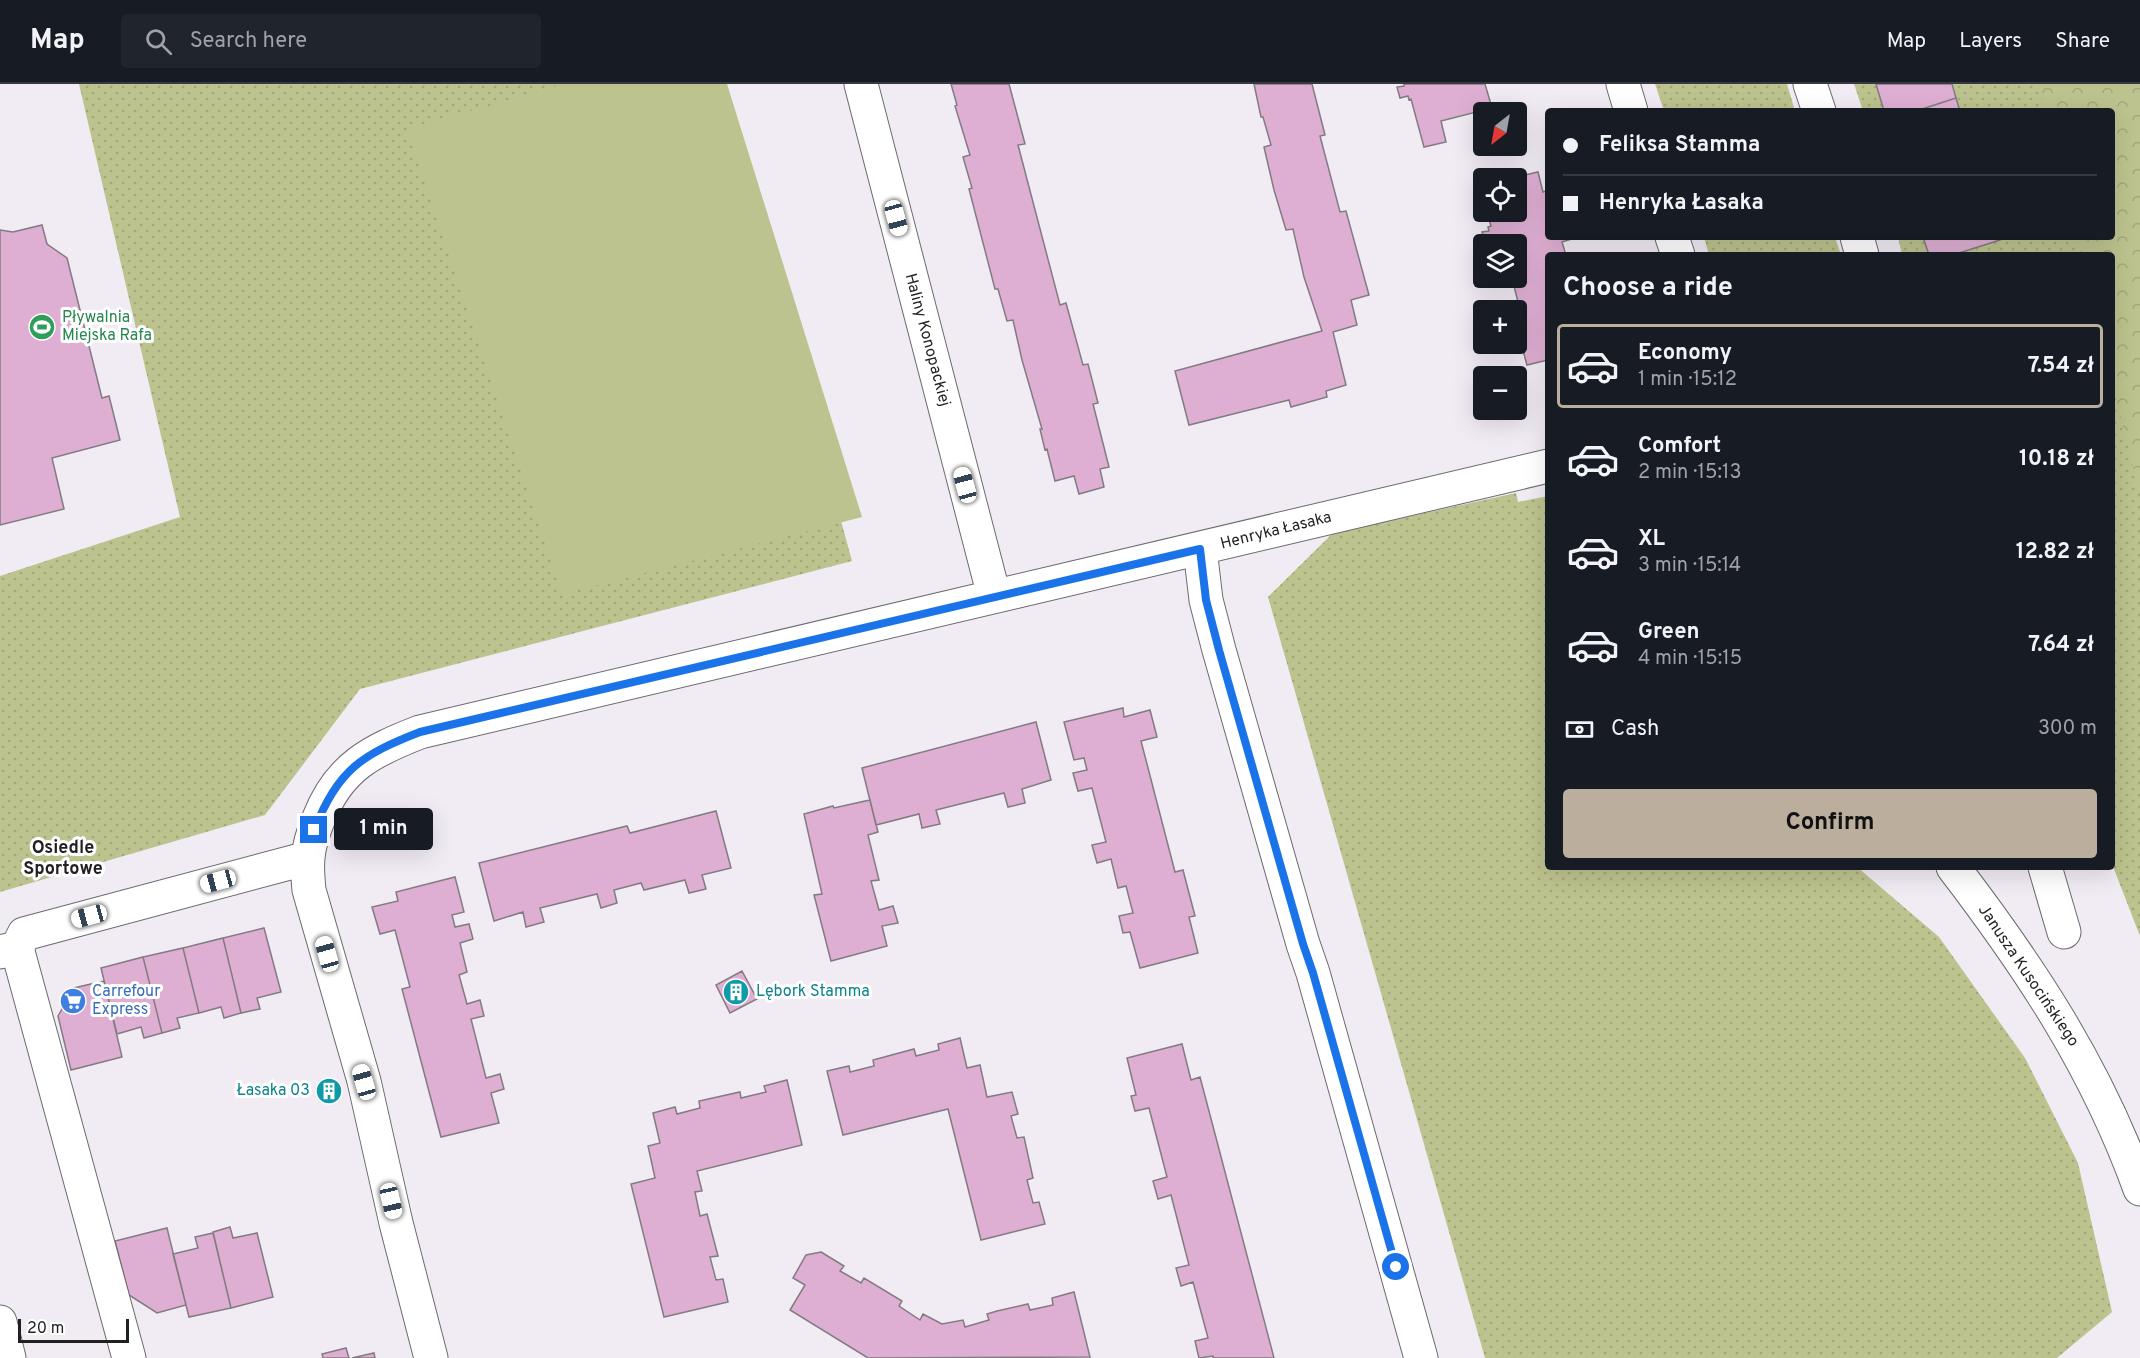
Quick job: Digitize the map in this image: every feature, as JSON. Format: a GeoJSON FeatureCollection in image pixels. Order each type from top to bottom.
{"type":"FeatureCollection","features":[{"type":"Feature","properties":{"kind":"street","name":"Haliny Konopackiej"},"geometry":{"type":"LineString","coordinates":[[861,84],[994,596]]}},
{"type":"Feature","properties":{"kind":"street"},"geometry":{"type":"LineString","coordinates":[[1623,84],[1630,108]]}},
{"type":"Feature","properties":{"kind":"street"},"geometry":{"type":"LineString","coordinates":[[1810,84],[1818,108]]}},
{"type":"Feature","properties":{"kind":"street","name":"Henryka Łasaka"},"geometry":{"type":"LineString","coordinates":[[431,1358],[396,1223],[364,1082],[309,890],[308,858],[314,830],[336,784],[357,764],[384,746],[420,732],[1545,467]]}},
{"type":"Feature","properties":{"kind":"street"},"geometry":{"type":"LineString","coordinates":[[1200,549],[1206,600],[1219,650],[1421,1358]]}},
{"type":"Feature","properties":{"kind":"street"},"geometry":{"type":"LineString","coordinates":[[129,1358],[8,950],[24,934],[308,858]]}},
{"type":"Feature","properties":{"kind":"street","name":"Janusza Kusocińskiego"},"geometry":{"type":"LineString","coordinates":[[1955,870],[2041,989],[2081,1055],[2107,1109],[2140,1189]]}},
{"type":"Feature","properties":{"kind":"street"},"geometry":{"type":"LineString","coordinates":[[2046,870],[2064,932]]}},
{"type":"Feature","properties":{"kind":"street"},"geometry":{"type":"LineString","coordinates":[[0,1322],[9,1358]]}},
{"type":"Feature","properties":{"kind":"green space"},"geometry":{"type":"Polygon","coordinates":[[[79,84],[721,84],[852,561],[360,689],[265,815],[0,892],[0,576],[180,517],[79,84]]]}},
{"type":"Feature","properties":{"kind":"green space"},"geometry":{"type":"Polygon","coordinates":[[[565,84],[727,84],[862,517],[563,594],[407,129],[565,84]]]}},
{"type":"Feature","properties":{"kind":"green space"},"geometry":{"type":"Polygon","coordinates":[[[1655,84],[1787,84],[1794,108],[1663,108],[1655,84]]]}},
{"type":"Feature","properties":{"kind":"green space"},"geometry":{"type":"Polygon","coordinates":[[[1854,84],[2040,84],[2046,108],[1862,108],[1854,84]]]}},
{"type":"Feature","properties":{"kind":"green space"},"geometry":{"type":"Polygon","coordinates":[[[2039,84],[2140,84],[2140,495],[2115,394],[2115,252],[2080,252],[2077,240],[2115,240],[2115,108],[2044,108],[2039,84]]]}},
{"type":"Feature","properties":{"kind":"green space"},"geometry":{"type":"Polygon","coordinates":[[[1705,240],[1836,240],[1840,252],[1708,252],[1705,240]]]}},
{"type":"Feature","properties":{"kind":"green space"},"geometry":{"type":"Polygon","coordinates":[[[1899,240],[2079,240],[2081,252],[1901,252],[1899,240]]]}},
{"type":"Feature","properties":{"kind":"green space"},"geometry":{"type":"Polygon","coordinates":[[[2115,386],[2140,487],[2140,936],[2114,870],[2115,386]]]}},
{"type":"Feature","properties":{"kind":"green space"},"geometry":{"type":"Polygon","coordinates":[[[1516,493],[1518,502],[1545,497],[1545,870],[1861,870],[1939,937],[2025,1058],[2078,1163],[2112,1312],[2057,1358],[1485,1358],[1268,597],[1333,533],[1516,493]]]}},
{"type":"Feature","properties":{"kind":"building"},"geometry":{"type":"Polygon","coordinates":[[[951,84],[1009,84],[1025,144],[1018,145],[1060,305],[1066,303],[1083,365],[1088,364],[1098,403],[1093,404],[1109,467],[1100,469],[1104,487],[1079,494],[1074,476],[1055,481],[1047,449],[1045,450],[1040,429],[1042,429],[1013,320],[1007,321],[998,289],[995,289],[969,189],[972,188],[963,157],[970,155],[955,106],[957,105],[951,84]]]}},
{"type":"Feature","properties":{"kind":"building"},"geometry":{"type":"Polygon","coordinates":[[[1254,84],[1312,84],[1325,135],[1320,136],[1340,212],[1346,211],[1369,295],[1351,300],[1357,325],[1333,332],[1346,385],[1326,391],[1327,397],[1291,407],[1289,400],[1189,425],[1175,371],[1322,331],[1304,277],[1293,229],[1286,230],[1274,190],[1264,147],[1271,145],[1263,117],[1261,117],[1254,84]]]}},
{"type":"Feature","properties":{"kind":"building"},"geometry":{"type":"Polygon","coordinates":[[[1404,84],[1485,84],[1490,102],[1473,102],[1473,113],[1441,121],[1446,142],[1424,147],[1411,99],[1409,100],[1408,96],[1400,98],[1397,87],[1404,86],[1404,84]]]}},
{"type":"Feature","properties":{"kind":"building"},"geometry":{"type":"Polygon","coordinates":[[[1876,84],[1952,84],[1956,98],[1925,108],[1883,108],[1876,84]]]}},
{"type":"Feature","properties":{"kind":"building"},"geometry":{"type":"Polygon","coordinates":[[[1956,98],[1959,108],[1925,108],[1956,98]]]}},
{"type":"Feature","properties":{"kind":"building"},"geometry":{"type":"Polygon","coordinates":[[[1538,172],[1543,192],[1545,191],[1545,240],[1568,240],[1562,242],[1565,252],[1545,252],[1545,361],[1527,365],[1524,354],[1527,354],[1527,300],[1518,300],[1514,288],[1527,288],[1527,234],[1482,234],[1482,232],[1489,231],[1488,227],[1491,226],[1490,222],[1527,222],[1527,175],[1538,172]]]}},
{"type":"Feature","properties":{"kind":"building","name":"Pływalnia Miejska Rafa"},"geometry":{"type":"Polygon","coordinates":[[[42,225],[47,244],[67,258],[102,398],[109,396],[120,440],[52,458],[64,509],[0,525],[0,230],[13,232],[42,225]]]}},
{"type":"Feature","properties":{"kind":"building"},"geometry":{"type":"Polygon","coordinates":[[[1924,240],[2000,240],[1962,252],[1928,252],[1924,240]]]}},
{"type":"Feature","properties":{"kind":"building"},"geometry":{"type":"Polygon","coordinates":[[[1123,708],[1124,717],[1150,710],[1157,737],[1141,741],[1175,872],[1183,870],[1195,916],[1189,917],[1198,953],[1140,968],[1130,932],[1123,933],[1119,916],[1133,913],[1126,886],[1118,888],[1111,859],[1097,863],[1092,845],[1106,842],[1092,788],[1078,791],[1073,773],[1087,770],[1084,758],[1074,760],[1064,722],[1123,708]]]}},
{"type":"Feature","properties":{"kind":"building"},"geometry":{"type":"Polygon","coordinates":[[[1036,722],[1051,780],[1022,789],[1025,803],[1008,807],[1004,793],[936,810],[940,824],[922,828],[919,814],[876,825],[862,768],[1036,722]]]}},
{"type":"Feature","properties":{"kind":"building"},"geometry":{"type":"Polygon","coordinates":[[[870,800],[878,832],[868,835],[879,880],[871,881],[879,910],[893,906],[898,923],[882,926],[887,946],[831,961],[814,895],[822,894],[804,814],[833,806],[834,808],[870,800]]]}},
{"type":"Feature","properties":{"kind":"building"},"geometry":{"type":"Polygon","coordinates":[[[716,811],[731,868],[702,875],[706,889],[689,893],[685,880],[644,890],[641,883],[614,890],[617,903],[601,908],[597,894],[540,908],[544,922],[526,927],[523,912],[494,921],[479,863],[627,826],[630,833],[716,811]]]}},
{"type":"Feature","properties":{"kind":"building"},"geometry":{"type":"Polygon","coordinates":[[[455,877],[464,912],[452,915],[455,927],[469,924],[473,939],[460,943],[467,972],[459,975],[467,1004],[480,1000],[484,1016],[471,1019],[486,1078],[500,1074],[504,1089],[491,1093],[499,1123],[441,1137],[402,989],[410,987],[395,930],[380,934],[372,907],[398,901],[396,892],[455,877]]]}},
{"type":"Feature","properties":{"kind":"building"},"geometry":{"type":"Polygon","coordinates":[[[264,928],[281,992],[257,998],[260,1009],[241,1013],[223,938],[264,928]]]}},
{"type":"Feature","properties":{"kind":"building"},"geometry":{"type":"Polygon","coordinates":[[[223,938],[241,1013],[224,1018],[221,1007],[199,1013],[183,948],[223,938]]]}},
{"type":"Feature","properties":{"kind":"building"},"geometry":{"type":"Polygon","coordinates":[[[183,948],[199,1013],[177,1018],[180,1028],[162,1033],[143,957],[183,948]]]}},
{"type":"Feature","properties":{"kind":"building"},"geometry":{"type":"Polygon","coordinates":[[[143,957],[162,1033],[144,1038],[141,1027],[117,1034],[101,968],[143,957]]]}},
{"type":"Feature","properties":{"kind":"building","name":"Lębork Stamma"},"geometry":{"type":"Polygon","coordinates":[[[742,971],[757,999],[730,1013],[716,985],[742,971]]]}},
{"type":"Feature","properties":{"kind":"building"},"geometry":{"type":"Polygon","coordinates":[[[104,981],[122,1057],[71,1070],[58,1016],[74,988],[104,981]]]}},
{"type":"Feature","properties":{"kind":"building"},"geometry":{"type":"Polygon","coordinates":[[[960,1038],[967,1068],[980,1065],[987,1097],[1012,1092],[1018,1114],[1011,1116],[1017,1138],[1024,1137],[1033,1178],[1027,1180],[1033,1203],[1039,1202],[1045,1224],[981,1240],[948,1109],[843,1135],[827,1071],[849,1066],[850,1072],[874,1066],[873,1060],[914,1049],[916,1056],[939,1050],[938,1044],[960,1038]]]}},
{"type":"Feature","properties":{"kind":"building"},"geometry":{"type":"Polygon","coordinates":[[[1182,1044],[1191,1080],[1200,1077],[1274,1358],[1213,1358],[1213,1356],[1199,1358],[1195,1341],[1208,1338],[1193,1282],[1181,1286],[1176,1268],[1189,1265],[1171,1195],[1158,1199],[1153,1181],[1167,1177],[1149,1108],[1135,1111],[1131,1096],[1136,1095],[1127,1058],[1182,1044]]]}},
{"type":"Feature","properties":{"kind":"building","name":"Łasaka 03"},"geometry":{"type":"Polygon","coordinates":[[[332,1080],[336,1098],[326,1101],[322,1083],[332,1080]]]}},
{"type":"Feature","properties":{"kind":"building"},"geometry":{"type":"Polygon","coordinates":[[[787,1080],[802,1145],[697,1171],[702,1191],[695,1192],[700,1216],[707,1214],[718,1256],[710,1257],[716,1280],[723,1279],[728,1302],[664,1317],[631,1184],[655,1178],[648,1146],[660,1143],[653,1113],[675,1107],[677,1114],[700,1108],[699,1101],[740,1092],[741,1098],[766,1092],[764,1086],[787,1080]]]}},
{"type":"Feature","properties":{"kind":"building"},"geometry":{"type":"Polygon","coordinates":[[[230,1227],[233,1238],[257,1233],[273,1297],[231,1308],[213,1232],[230,1227]]]}},
{"type":"Feature","properties":{"kind":"building"},"geometry":{"type":"Polygon","coordinates":[[[167,1228],[186,1305],[157,1313],[129,1295],[115,1241],[167,1228]]]}},
{"type":"Feature","properties":{"kind":"building"},"geometry":{"type":"Polygon","coordinates":[[[213,1233],[231,1308],[189,1317],[173,1254],[198,1248],[195,1237],[213,1233]]]}},
{"type":"Feature","properties":{"kind":"building"},"geometry":{"type":"Polygon","coordinates":[[[821,1252],[844,1266],[840,1271],[861,1283],[864,1278],[902,1301],[899,1306],[920,1320],[923,1314],[942,1324],[963,1320],[965,1327],[989,1320],[987,1314],[997,1311],[1028,1304],[1030,1310],[1053,1305],[1052,1298],[1074,1292],[1090,1357],[868,1358],[790,1310],[805,1285],[793,1278],[806,1255],[821,1252]]]}},
{"type":"Feature","properties":{"kind":"building"},"geometry":{"type":"Polygon","coordinates":[[[346,1348],[349,1358],[323,1358],[322,1354],[346,1348]]]}},
{"type":"Feature","properties":{"kind":"building"},"geometry":{"type":"Polygon","coordinates":[[[374,1353],[375,1358],[352,1358],[374,1353]]]}},
{"type":"Feature","properties":{"kind":"place","name":"Pływalnia Miejska Rafa"},"geometry":{"type":"Point","coordinates":[42,327]}},
{"type":"Feature","properties":{"kind":"place","name":"Lębork Stamma"},"geometry":{"type":"Point","coordinates":[736,992]}},
{"type":"Feature","properties":{"kind":"place","name":"Carrefour Express"},"geometry":{"type":"Point","coordinates":[73,1001]}},
{"type":"Feature","properties":{"kind":"place","name":"Łasaka 03"},"geometry":{"type":"Point","coordinates":[329,1091]}},
{"type":"Feature","properties":{"kind":"district","name":"Osiedle Sportowe"},"geometry":{"type":"Point","coordinates":[63,858]}},
{"type":"Feature","properties":{"kind":"route"},"geometry":{"type":"LineString","coordinates":[[314,830],[336,784],[357,764],[384,746],[420,732],[1200,549],[1206,600],[1219,650],[1396,1267]]}}]}
